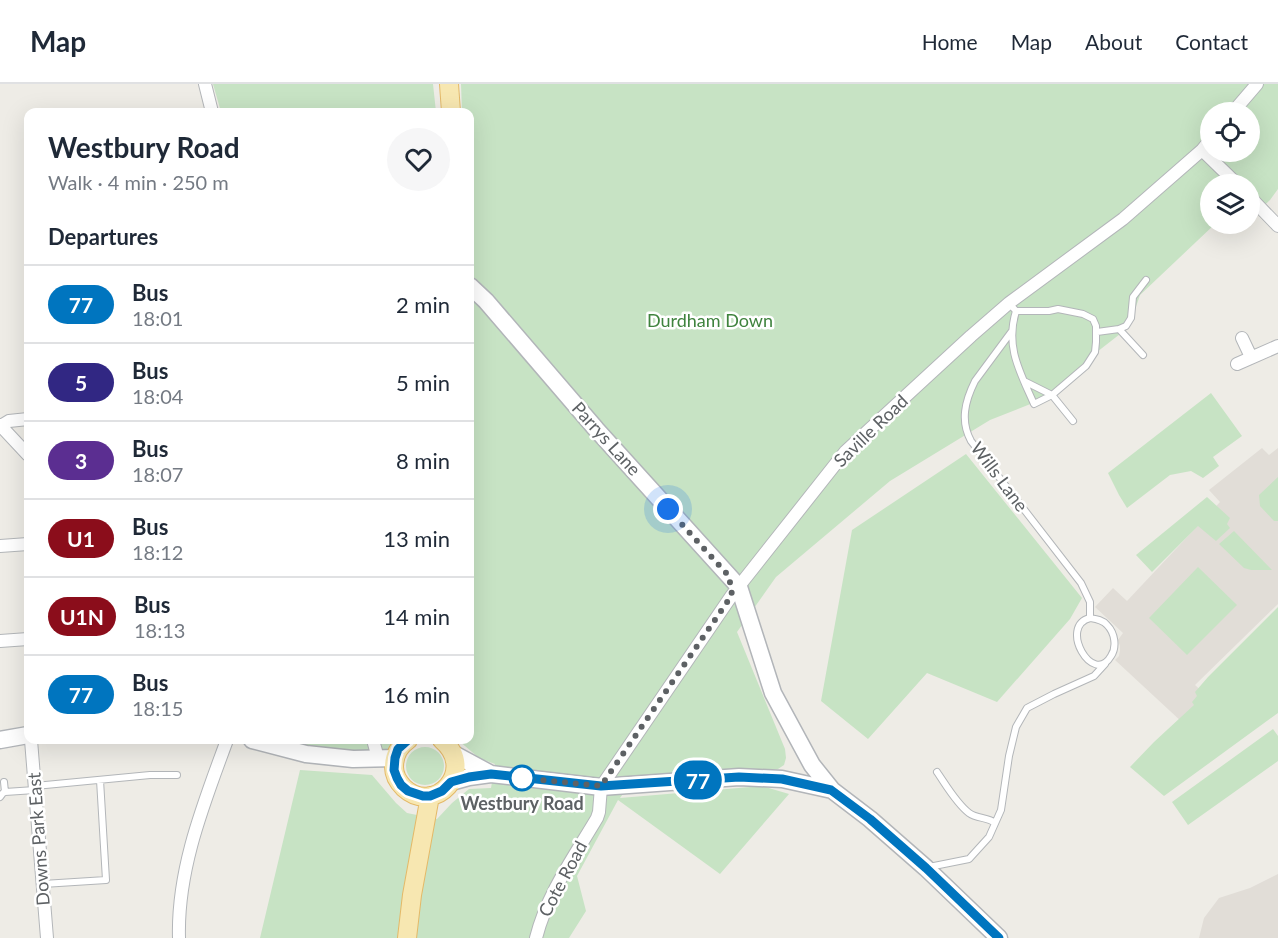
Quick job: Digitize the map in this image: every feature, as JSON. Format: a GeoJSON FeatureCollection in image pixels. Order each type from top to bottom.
{"type":"FeatureCollection","features":[{"type":"Feature","properties":{"kind":"main road"},"geometry":{"type":"LineString","coordinates":[[449,84],[451,108]]}},
{"type":"Feature","properties":{"kind":"main road","name":"Parrys Lane"},"geometry":{"type":"LineString","coordinates":[[478,302],[602,435],[733,586],[773,693],[812,765],[831,790],[870,819],[926,868],[999,938]]}},
{"type":"Feature","properties":{"kind":"main road"},"geometry":{"type":"LineString","coordinates":[[0,740],[24,736]]}},
{"type":"Feature","properties":{"kind":"main road"},"geometry":{"type":"LineString","coordinates":[[389,762],[404,744]]}},
{"type":"Feature","properties":{"kind":"main road"},"geometry":{"type":"LineString","coordinates":[[389,762],[401,785],[408,791],[423,795],[442,791],[451,782],[456,768],[454,754],[447,744]]}},
{"type":"Feature","properties":{"kind":"main road"},"geometry":{"type":"LineString","coordinates":[[293,746],[353,759],[389,762]]}},
{"type":"Feature","properties":{"kind":"main road","name":"Parrys Lane"},"geometry":{"type":"LineString","coordinates":[[454,754],[491,774]]}},
{"type":"Feature","properties":{"kind":"main road","name":"Parrys Lane"},"geometry":{"type":"LineString","coordinates":[[451,782],[491,774],[601,786],[739,777],[782,779],[831,790]]}},
{"type":"Feature","properties":{"kind":"main road"},"geometry":{"type":"LineString","coordinates":[[407,938],[423,795]]}},
{"type":"Feature","properties":{"kind":"street"},"geometry":{"type":"LineString","coordinates":[[205,84],[211,108]]}},
{"type":"Feature","properties":{"kind":"street"},"geometry":{"type":"LineString","coordinates":[[1242,102],[1257,84]]}},
{"type":"Feature","properties":{"kind":"street","name":"Saville Road"},"geometry":{"type":"LineString","coordinates":[[601,786],[733,586],[845,452],[971,336],[1013,307],[1123,219],[1200,151]]}},
{"type":"Feature","properties":{"kind":"street"},"geometry":{"type":"LineString","coordinates":[[1220,162],[1229,174]]}},
{"type":"Feature","properties":{"kind":"street"},"geometry":{"type":"LineString","coordinates":[[1260,207],[1278,226]]}},
{"type":"Feature","properties":{"kind":"street"},"geometry":{"type":"LineString","coordinates":[[1242,338],[1251,357]]}},
{"type":"Feature","properties":{"kind":"street"},"geometry":{"type":"LineString","coordinates":[[1237,364],[1278,346]]}},
{"type":"Feature","properties":{"kind":"street"},"geometry":{"type":"LineString","coordinates":[[24,419],[9,421],[1,426],[24,451]]}},
{"type":"Feature","properties":{"kind":"street"},"geometry":{"type":"LineString","coordinates":[[0,546],[24,544]]}},
{"type":"Feature","properties":{"kind":"street"},"geometry":{"type":"LineString","coordinates":[[0,641],[24,639]]}},
{"type":"Feature","properties":{"kind":"street","name":"Downs Park East"},"geometry":{"type":"LineString","coordinates":[[31,744],[47,938]]}},
{"type":"Feature","properties":{"kind":"street"},"geometry":{"type":"LineString","coordinates":[[179,938],[178,915],[195,828],[209,774],[224,744]]}},
{"type":"Feature","properties":{"kind":"street"},"geometry":{"type":"LineString","coordinates":[[376,744],[389,762]]}},
{"type":"Feature","properties":{"kind":"street","name":"Cote Road"},"geometry":{"type":"LineString","coordinates":[[536,938],[552,895],[597,818],[601,786]]}},
{"type":"Feature","properties":{"kind":"lane"},"geometry":{"type":"LineString","coordinates":[[1096,332],[1126,326],[1131,318],[1133,297],[1146,280]]}},
{"type":"Feature","properties":{"kind":"lane"},"geometry":{"type":"LineString","coordinates":[[1013,307],[1049,311],[1058,309],[1083,314],[1093,319],[1097,354],[1052,395],[1034,404],[1015,359],[1012,331],[1013,307]]}},
{"type":"Feature","properties":{"kind":"lane"},"geometry":{"type":"LineString","coordinates":[[1119,329],[1143,355]]}},
{"type":"Feature","properties":{"kind":"lane","name":"Wills Lane"},"geometry":{"type":"LineString","coordinates":[[1012,331],[970,390],[965,408],[966,433],[1081,583],[1090,602],[1090,618]]}},
{"type":"Feature","properties":{"kind":"lane"},"geometry":{"type":"LineString","coordinates":[[1024,381],[1052,395],[1073,421]]}},
{"type":"Feature","properties":{"kind":"lane"},"geometry":{"type":"LineString","coordinates":[[926,868],[969,859],[989,837],[1001,810],[1016,727],[1027,708],[1094,676],[1106,664],[1113,654],[1113,636],[1108,626],[1100,620],[1085,619],[1079,624],[1077,631],[1077,641],[1081,651],[1095,665],[1106,664]]}},
{"type":"Feature","properties":{"kind":"lane"},"geometry":{"type":"LineString","coordinates":[[937,772],[970,814],[991,819],[995,823]]}},
{"type":"Feature","properties":{"kind":"lane"},"geometry":{"type":"LineString","coordinates":[[4,782],[3,795],[35,788],[100,780],[177,775]]}},
{"type":"Feature","properties":{"kind":"lane"},"geometry":{"type":"LineString","coordinates":[[42,884],[106,880],[100,780]]}},
{"type":"Feature","properties":{"kind":"shaded area"},"geometry":{"type":"Polygon","coordinates":[[[1262,448],[1269,455],[1278,448],[1278,604],[1195,685],[1208,697],[1183,723],[1115,660],[1120,651],[1118,640],[1123,633],[1095,607],[1113,588],[1127,601],[1220,502],[1209,490],[1262,448]]]}},
{"type":"Feature","properties":{"kind":"shaded area"},"geometry":{"type":"Polygon","coordinates":[[[1278,874],[1278,938],[1199,938],[1204,918],[1219,898],[1250,888],[1278,874]]]}},
{"type":"Feature","properties":{"kind":"green space"},"geometry":{"type":"Polygon","coordinates":[[[213,84],[433,84],[436,108],[220,108],[213,84]]]}},
{"type":"Feature","properties":{"kind":"green space","name":"Durdham Down"},"geometry":{"type":"Polygon","coordinates":[[[461,84],[1278,84],[1278,189],[1270,200],[1260,209],[1260,174],[1200,174],[1200,234],[1204,234],[1140,295],[1129,327],[1088,359],[1059,386],[1033,403],[990,420],[890,481],[776,577],[737,632],[785,749],[784,765],[778,769],[636,776],[620,798],[762,786],[789,794],[720,874],[618,800],[577,876],[586,911],[569,938],[260,938],[300,770],[372,775],[407,813],[437,819],[469,789],[491,788],[495,764],[479,758],[463,744],[474,744],[474,108],[462,108],[461,84]]]}},
{"type":"Feature","properties":{"kind":"green space"},"geometry":{"type":"Polygon","coordinates":[[[1211,393],[1242,436],[1213,457],[1219,466],[1203,478],[1191,471],[1170,475],[1127,508],[1108,473],[1211,393]]]}},
{"type":"Feature","properties":{"kind":"green space"},"geometry":{"type":"Polygon","coordinates":[[[966,454],[1082,598],[1070,619],[997,702],[927,673],[868,739],[821,701],[852,530],[966,454]]]}},
{"type":"Feature","properties":{"kind":"green space"},"geometry":{"type":"Polygon","coordinates":[[[1278,477],[1278,521],[1274,521],[1260,506],[1259,495],[1278,477]]]}},
{"type":"Feature","properties":{"kind":"green space"},"geometry":{"type":"Polygon","coordinates":[[[1207,497],[1230,518],[1227,524],[1230,528],[1216,541],[1198,526],[1152,572],[1136,555],[1207,497]]]}},
{"type":"Feature","properties":{"kind":"green space"},"geometry":{"type":"Polygon","coordinates":[[[1234,531],[1272,570],[1244,568],[1219,544],[1234,531]]]}},
{"type":"Feature","properties":{"kind":"green space"},"geometry":{"type":"Polygon","coordinates":[[[1198,567],[1237,605],[1187,655],[1149,618],[1198,567]]]}},
{"type":"Feature","properties":{"kind":"green space"},"geometry":{"type":"Polygon","coordinates":[[[1278,607],[1278,713],[1164,796],[1130,767],[1194,705],[1192,702],[1197,696],[1195,692],[1278,607]]]}},
{"type":"Feature","properties":{"kind":"green space"},"geometry":{"type":"Polygon","coordinates":[[[1273,729],[1278,736],[1278,761],[1188,825],[1172,802],[1273,729]]]}},
{"type":"Feature","properties":{"kind":"green space"},"geometry":{"type":"Polygon","coordinates":[[[305,744],[400,744],[383,759],[305,746],[305,744]]]}},
{"type":"Feature","properties":{"kind":"green space"},"geometry":{"type":"Polygon","coordinates":[[[425,747],[439,752],[444,766],[439,780],[425,785],[411,780],[406,766],[411,752],[425,747]]]}},
{"type":"Feature","properties":{"kind":"bus line","name":"77"},"geometry":{"type":"LineString","coordinates":[[402,744],[395,758],[394,770],[397,778],[408,791],[423,796],[442,791],[451,782],[491,774],[601,786],[739,777],[782,779],[831,790],[870,819],[926,868],[999,938]]}},
{"type":"Feature","properties":{"kind":"place","name":"Westbury Road"},"geometry":{"type":"Point","coordinates":[522,778]}},
{"type":"Feature","properties":{"kind":"route"},"geometry":{"type":"LineString","coordinates":[[522,778],[601,786],[732,595],[729,576],[668,509]]}}]}
